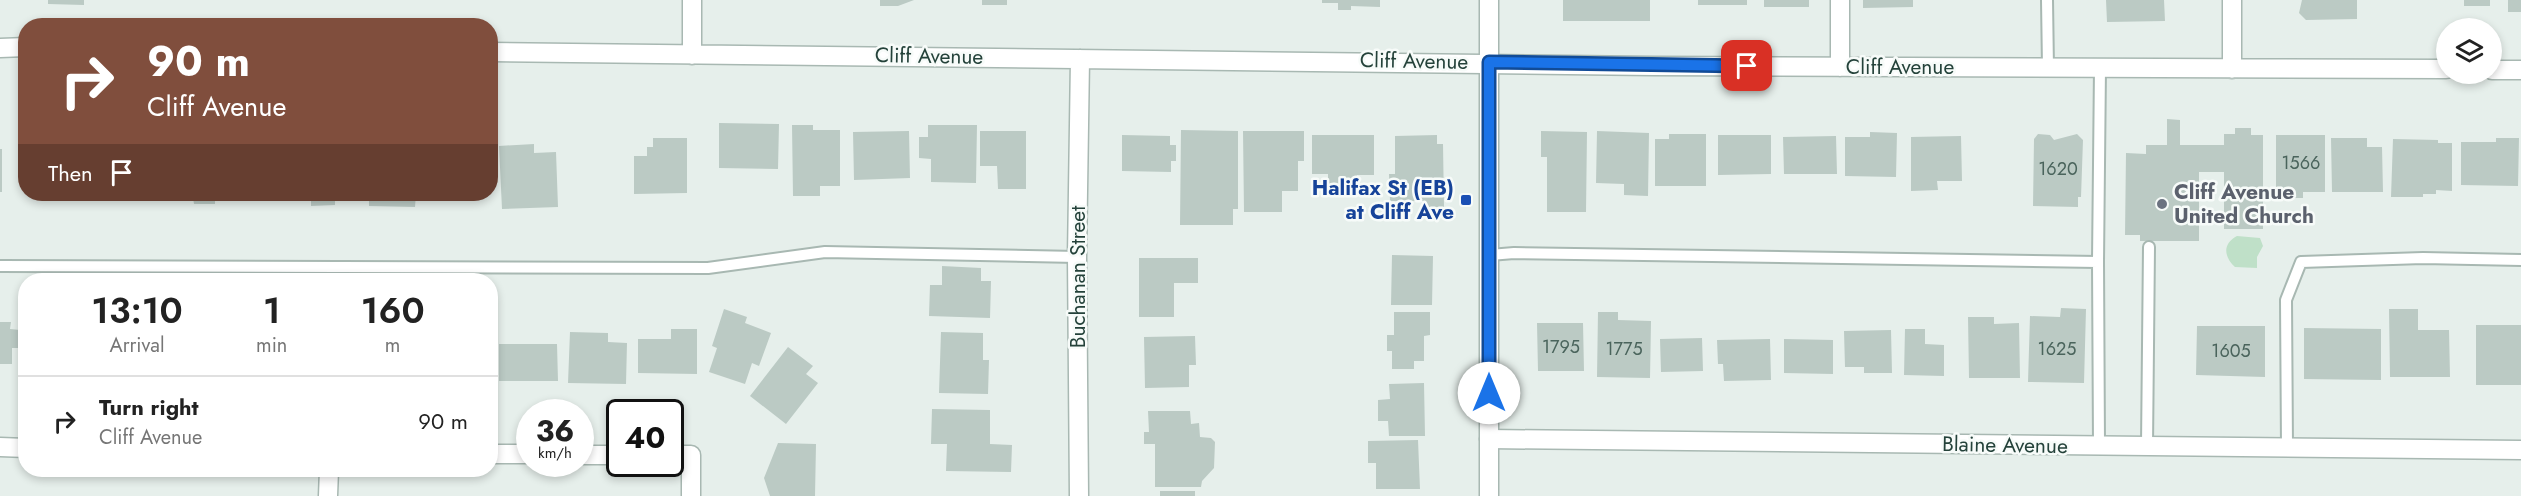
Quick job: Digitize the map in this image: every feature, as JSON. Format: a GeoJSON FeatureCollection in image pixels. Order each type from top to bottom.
{"type":"FeatureCollection","features":[{"type":"Feature","properties":{"kind":"street"},"geometry":{"type":"LineString","coordinates":[[692,0],[692,55]]}},
{"type":"Feature","properties":{"kind":"street"},"geometry":{"type":"LineString","coordinates":[[1489,0],[1489,496]]}},
{"type":"Feature","properties":{"kind":"street"},"geometry":{"type":"LineString","coordinates":[[1840,0],[1840,67]]}},
{"type":"Feature","properties":{"kind":"street"},"geometry":{"type":"LineString","coordinates":[[2232,0],[2232,69]]}},
{"type":"Feature","properties":{"kind":"street"},"geometry":{"type":"LineString","coordinates":[[0,48],[18,47]]}},
{"type":"Feature","properties":{"kind":"street","name":"Cliff Avenue"},"geometry":{"type":"LineString","coordinates":[[498,52],[1840,67],[2436,69]]}},
{"type":"Feature","properties":{"kind":"street","name":"Buchanan Street"},"geometry":{"type":"LineString","coordinates":[[1078,496],[1077,257],[1080,58]]}},
{"type":"Feature","properties":{"kind":"street"},"geometry":{"type":"LineString","coordinates":[[2502,70],[2521,70]]}},
{"type":"Feature","properties":{"kind":"street","name":"Blaine Avenue"},"geometry":{"type":"LineString","coordinates":[[1489,439],[2521,450]]}},
{"type":"Feature","properties":{"kind":"street"},"geometry":{"type":"LineString","coordinates":[[0,447],[18,448]]}},
{"type":"Feature","properties":{"kind":"street"},"geometry":{"type":"LineString","coordinates":[[498,454],[516,454]]}},
{"type":"Feature","properties":{"kind":"street"},"geometry":{"type":"LineString","coordinates":[[684,455],[691,455],[691,496]]}},
{"type":"Feature","properties":{"kind":"street"},"geometry":{"type":"LineString","coordinates":[[328,496],[329,477]]}},
{"type":"Feature","properties":{"kind":"lane"},"geometry":{"type":"LineString","coordinates":[[2047,0],[2048,68]]}},
{"type":"Feature","properties":{"kind":"lane"},"geometry":{"type":"LineString","coordinates":[[2099,446],[2100,68]]}},
{"type":"Feature","properties":{"kind":"lane"},"geometry":{"type":"LineString","coordinates":[[2147,446],[2149,247]]}},
{"type":"Feature","properties":{"kind":"lane"},"geometry":{"type":"LineString","coordinates":[[0,266],[708,268],[825,252],[1077,257]]}},
{"type":"Feature","properties":{"kind":"lane"},"geometry":{"type":"LineString","coordinates":[[1490,255],[2098,262]]}},
{"type":"Feature","properties":{"kind":"lane"},"geometry":{"type":"LineString","coordinates":[[2287,448],[2286,300],[2301,262],[2423,258],[2521,261]]}},
{"type":"Feature","properties":{"kind":"green space"},"geometry":{"type":"Polygon","coordinates":[[[2237,236],[2260,238],[2263,246],[2257,257],[2257,268],[2235,267],[2229,259],[2227,247],[2237,236]]]}},
{"type":"Feature","properties":{"kind":"building"},"geometry":{"type":"Polygon","coordinates":[[[48,0],[84,0],[84,5],[48,4],[48,0]]]}},
{"type":"Feature","properties":{"kind":"building"},"geometry":{"type":"Polygon","coordinates":[[[880,0],[914,0],[898,6],[880,6],[880,0]]]}},
{"type":"Feature","properties":{"kind":"building"},"geometry":{"type":"Polygon","coordinates":[[[982,0],[1007,0],[1007,5],[982,5],[982,0]]]}},
{"type":"Feature","properties":{"kind":"building"},"geometry":{"type":"Polygon","coordinates":[[[1322,0],[1380,0],[1380,7],[1351,6],[1351,10],[1338,10],[1338,3],[1322,3],[1322,0]]]}},
{"type":"Feature","properties":{"kind":"building"},"geometry":{"type":"Polygon","coordinates":[[[1563,0],[1650,0],[1650,21],[1563,21],[1563,0]]]}},
{"type":"Feature","properties":{"kind":"building"},"geometry":{"type":"Polygon","coordinates":[[[1698,0],[1747,0],[1747,5],[1698,5],[1698,0]]]}},
{"type":"Feature","properties":{"kind":"building"},"geometry":{"type":"Polygon","coordinates":[[[1764,0],[1809,0],[1809,7],[1764,7],[1764,0]]]}},
{"type":"Feature","properties":{"kind":"building"},"geometry":{"type":"Polygon","coordinates":[[[1863,0],[1913,0],[1913,7],[1863,8],[1863,0]]]}},
{"type":"Feature","properties":{"kind":"building"},"geometry":{"type":"Polygon","coordinates":[[[2106,0],[2164,0],[2165,21],[2107,22],[2106,0]]]}},
{"type":"Feature","properties":{"kind":"building"},"geometry":{"type":"Polygon","coordinates":[[[2302,0],[2357,0],[2357,19],[2306,20],[2299,13],[2302,0]]]}},
{"type":"Feature","properties":{"kind":"building"},"geometry":{"type":"Polygon","coordinates":[[[2464,0],[2490,0],[2490,6],[2464,6],[2464,0]]]}},
{"type":"Feature","properties":{"kind":"building"},"geometry":{"type":"Polygon","coordinates":[[[2508,0],[2521,0],[2521,12],[2508,12],[2508,0]]]}},
{"type":"Feature","properties":{"kind":"building","name":"Cliff Avenue United Church"},"geometry":{"type":"Polygon","coordinates":[[[2167,119],[2180,120],[2180,145],[2224,145],[2224,134],[2235,134],[2235,128],[2251,128],[2251,135],[2263,135],[2263,229],[2224,229],[2224,172],[2199,172],[2199,241],[2140,241],[2140,235],[2125,235],[2126,153],[2146,154],[2146,145],[2167,145],[2167,119]]]}},
{"type":"Feature","properties":{"kind":"building"},"geometry":{"type":"Polygon","coordinates":[[[719,123],[779,124],[778,169],[719,168],[719,123]]]}},
{"type":"Feature","properties":{"kind":"building"},"geometry":{"type":"Polygon","coordinates":[[[792,125],[813,125],[813,130],[840,130],[840,186],[820,186],[820,196],[793,196],[792,125]]]}},
{"type":"Feature","properties":{"kind":"building"},"geometry":{"type":"Polygon","coordinates":[[[928,125],[977,125],[976,183],[931,182],[931,159],[919,158],[919,137],[928,137],[928,125]]]}},
{"type":"Feature","properties":{"kind":"building"},"geometry":{"type":"Polygon","coordinates":[[[1181,130],[1238,131],[1238,209],[1233,209],[1233,225],[1180,225],[1181,130]]]}},
{"type":"Feature","properties":{"kind":"building"},"geometry":{"type":"Polygon","coordinates":[[[909,131],[910,178],[854,180],[853,132],[909,131]]]}},
{"type":"Feature","properties":{"kind":"building"},"geometry":{"type":"Polygon","coordinates":[[[980,131],[1026,131],[1026,189],[998,189],[997,166],[980,166],[980,131]]]}},
{"type":"Feature","properties":{"kind":"building"},"geometry":{"type":"Polygon","coordinates":[[[1243,131],[1304,131],[1304,161],[1298,161],[1298,191],[1282,191],[1282,212],[1244,212],[1243,131]]]}},
{"type":"Feature","properties":{"kind":"building"},"geometry":{"type":"Polygon","coordinates":[[[1541,131],[1587,132],[1586,212],[1547,212],[1547,157],[1541,157],[1541,131]]]}},
{"type":"Feature","properties":{"kind":"building"},"geometry":{"type":"Polygon","coordinates":[[[1597,131],[1649,133],[1648,196],[1624,195],[1624,184],[1596,183],[1597,131]]]}},
{"type":"Feature","properties":{"kind":"building"},"geometry":{"type":"Polygon","coordinates":[[[1870,132],[1897,133],[1896,177],[1845,176],[1845,137],[1870,137],[1870,132]]]}},
{"type":"Feature","properties":{"kind":"building"},"geometry":{"type":"Polygon","coordinates":[[[1669,134],[1706,134],[1706,186],[1655,186],[1655,139],[1669,139],[1669,134]]]}},
{"type":"Feature","properties":{"kind":"building"},"geometry":{"type":"Polygon","coordinates":[[[2038,134],[2050,135],[2054,140],[2077,134],[2083,140],[2081,197],[2078,197],[2078,207],[2033,206],[2034,139],[2038,134]]]}},
{"type":"Feature","properties":{"kind":"building"},"geometry":{"type":"Polygon","coordinates":[[[1122,135],[1170,136],[1170,145],[1176,145],[1176,161],[1171,161],[1171,172],[1122,171],[1122,135]]]}},
{"type":"Feature","properties":{"kind":"building"},"geometry":{"type":"Polygon","coordinates":[[[1312,135],[1374,135],[1374,175],[1357,175],[1357,189],[1328,189],[1328,174],[1312,174],[1312,135]]]}},
{"type":"Feature","properties":{"kind":"building"},"geometry":{"type":"Polygon","coordinates":[[[1437,135],[1437,144],[1443,144],[1444,207],[1423,207],[1423,201],[1390,201],[1389,174],[1395,174],[1395,136],[1437,135]]]}},
{"type":"Feature","properties":{"kind":"building"},"geometry":{"type":"Polygon","coordinates":[[[1718,135],[1771,135],[1771,174],[1718,175],[1718,135]]]}},
{"type":"Feature","properties":{"kind":"building"},"geometry":{"type":"Polygon","coordinates":[[[2276,135],[2325,135],[2325,192],[2303,192],[2303,198],[2276,198],[2276,135]]]}},
{"type":"Feature","properties":{"kind":"building"},"geometry":{"type":"Polygon","coordinates":[[[1836,136],[1837,174],[1784,174],[1783,137],[1836,136]]]}},
{"type":"Feature","properties":{"kind":"building"},"geometry":{"type":"Polygon","coordinates":[[[1961,136],[1962,181],[1937,181],[1938,190],[1911,191],[1911,137],[1961,136]]]}},
{"type":"Feature","properties":{"kind":"building"},"geometry":{"type":"Polygon","coordinates":[[[653,138],[687,138],[687,193],[634,194],[634,156],[647,156],[647,147],[653,147],[653,138]]]}},
{"type":"Feature","properties":{"kind":"building"},"geometry":{"type":"Polygon","coordinates":[[[2331,138],[2367,138],[2367,147],[2382,147],[2383,192],[2332,192],[2331,138]]]}},
{"type":"Feature","properties":{"kind":"building"},"geometry":{"type":"Polygon","coordinates":[[[2496,138],[2519,138],[2518,186],[2461,185],[2461,142],[2496,142],[2496,138]]]}},
{"type":"Feature","properties":{"kind":"building"},"geometry":{"type":"Polygon","coordinates":[[[2393,139],[2438,140],[2438,143],[2452,143],[2452,191],[2436,190],[2436,194],[2423,194],[2423,197],[2391,197],[2393,139]]]}},
{"type":"Feature","properties":{"kind":"building"},"geometry":{"type":"Polygon","coordinates":[[[534,144],[534,153],[556,152],[558,207],[502,209],[499,146],[534,144]]]}},
{"type":"Feature","properties":{"kind":"building"},"geometry":{"type":"Polygon","coordinates":[[[0,149],[2,149],[2,192],[0,192],[0,149]]]}},
{"type":"Feature","properties":{"kind":"building"},"geometry":{"type":"Polygon","coordinates":[[[194,201],[215,201],[215,204],[194,204],[194,201]]]}},
{"type":"Feature","properties":{"kind":"building"},"geometry":{"type":"Polygon","coordinates":[[[311,201],[335,201],[335,205],[311,206],[311,201]]]}},
{"type":"Feature","properties":{"kind":"building"},"geometry":{"type":"Polygon","coordinates":[[[369,201],[415,201],[415,207],[369,206],[369,201]]]}},
{"type":"Feature","properties":{"kind":"building"},"geometry":{"type":"Polygon","coordinates":[[[1392,255],[1433,256],[1432,305],[1391,305],[1392,255]]]}},
{"type":"Feature","properties":{"kind":"building"},"geometry":{"type":"Polygon","coordinates":[[[1139,258],[1198,258],[1198,283],[1174,283],[1174,317],[1139,317],[1139,258]]]}},
{"type":"Feature","properties":{"kind":"building"},"geometry":{"type":"Polygon","coordinates":[[[942,266],[981,268],[981,281],[991,281],[990,318],[929,316],[930,285],[942,285],[942,266]]]}},
{"type":"Feature","properties":{"kind":"building"},"geometry":{"type":"Polygon","coordinates":[[[2061,308],[2086,309],[2084,383],[2028,382],[2030,316],[2060,317],[2061,308]]]}},
{"type":"Feature","properties":{"kind":"building"},"geometry":{"type":"Polygon","coordinates":[[[724,309],[747,317],[745,323],[771,333],[759,366],[752,363],[745,384],[709,372],[717,348],[712,346],[724,309]]]}},
{"type":"Feature","properties":{"kind":"building"},"geometry":{"type":"Polygon","coordinates":[[[2389,309],[2418,309],[2418,330],[2449,330],[2450,377],[2390,377],[2389,309]]]}},
{"type":"Feature","properties":{"kind":"building"},"geometry":{"type":"Polygon","coordinates":[[[1394,312],[1430,312],[1430,335],[1424,336],[1424,361],[1414,361],[1414,369],[1392,369],[1392,351],[1387,351],[1387,335],[1394,335],[1394,312]]]}},
{"type":"Feature","properties":{"kind":"building"},"geometry":{"type":"Polygon","coordinates":[[[1598,312],[1618,312],[1618,320],[1651,321],[1650,378],[1597,377],[1598,312]]]}},
{"type":"Feature","properties":{"kind":"building"},"geometry":{"type":"Polygon","coordinates":[[[1968,317],[1994,317],[1994,324],[2019,323],[2020,378],[1969,378],[1968,317]]]}},
{"type":"Feature","properties":{"kind":"building"},"geometry":{"type":"Polygon","coordinates":[[[0,322],[11,322],[10,329],[18,330],[18,348],[12,348],[12,364],[0,364],[0,322]]]}},
{"type":"Feature","properties":{"kind":"building"},"geometry":{"type":"Polygon","coordinates":[[[1537,323],[1583,323],[1584,371],[1538,371],[1537,323]]]}},
{"type":"Feature","properties":{"kind":"building"},"geometry":{"type":"Polygon","coordinates":[[[2476,325],[2521,325],[2521,385],[2476,385],[2476,325]]]}},
{"type":"Feature","properties":{"kind":"building"},"geometry":{"type":"Polygon","coordinates":[[[2197,326],[2265,326],[2265,377],[2196,375],[2197,326]]]}},
{"type":"Feature","properties":{"kind":"building"},"geometry":{"type":"Polygon","coordinates":[[[2304,328],[2381,329],[2381,380],[2304,379],[2304,328]]]}},
{"type":"Feature","properties":{"kind":"building"},"geometry":{"type":"Polygon","coordinates":[[[671,329],[697,329],[697,374],[638,373],[638,339],[671,339],[671,329]]]}},
{"type":"Feature","properties":{"kind":"building"},"geometry":{"type":"Polygon","coordinates":[[[1905,329],[1925,329],[1925,344],[1944,345],[1944,376],[1904,375],[1905,329]]]}},
{"type":"Feature","properties":{"kind":"building"},"geometry":{"type":"Polygon","coordinates":[[[1891,330],[1892,373],[1864,373],[1864,367],[1845,367],[1844,331],[1891,330]]]}},
{"type":"Feature","properties":{"kind":"building"},"geometry":{"type":"Polygon","coordinates":[[[570,332],[608,333],[608,342],[627,343],[626,384],[568,383],[570,332]]]}},
{"type":"Feature","properties":{"kind":"building"},"geometry":{"type":"Polygon","coordinates":[[[941,332],[983,333],[983,360],[989,360],[988,394],[939,393],[941,332]]]}},
{"type":"Feature","properties":{"kind":"building"},"geometry":{"type":"Polygon","coordinates":[[[1195,336],[1196,365],[1189,365],[1189,387],[1145,388],[1144,337],[1195,336]]]}},
{"type":"Feature","properties":{"kind":"building"},"geometry":{"type":"Polygon","coordinates":[[[1702,338],[1703,371],[1661,372],[1660,339],[1702,338]]]}},
{"type":"Feature","properties":{"kind":"building"},"geometry":{"type":"Polygon","coordinates":[[[1770,339],[1771,380],[1724,381],[1723,364],[1718,364],[1717,340],[1770,339]]]}},
{"type":"Feature","properties":{"kind":"building"},"geometry":{"type":"Polygon","coordinates":[[[1784,339],[1833,340],[1833,374],[1784,373],[1784,339]]]}},
{"type":"Feature","properties":{"kind":"building"},"geometry":{"type":"Polygon","coordinates":[[[499,344],[557,344],[558,381],[499,381],[499,344]]]}},
{"type":"Feature","properties":{"kind":"building"},"geometry":{"type":"Polygon","coordinates":[[[788,347],[813,366],[806,374],[818,383],[786,424],[750,396],[788,347]]]}},
{"type":"Feature","properties":{"kind":"building"},"geometry":{"type":"Polygon","coordinates":[[[1424,383],[1425,436],[1389,436],[1388,421],[1378,421],[1378,400],[1390,399],[1389,384],[1424,383]]]}},
{"type":"Feature","properties":{"kind":"building"},"geometry":{"type":"Polygon","coordinates":[[[932,409],[990,410],[990,444],[1012,445],[1011,472],[946,471],[947,444],[931,444],[932,409]]]}},
{"type":"Feature","properties":{"kind":"building"},"geometry":{"type":"Polygon","coordinates":[[[1148,411],[1190,411],[1191,424],[1199,423],[1200,437],[1211,438],[1215,442],[1214,468],[1202,481],[1201,487],[1155,487],[1155,444],[1144,444],[1144,432],[1149,432],[1148,411]]]}},
{"type":"Feature","properties":{"kind":"building"},"geometry":{"type":"Polygon","coordinates":[[[1418,440],[1420,489],[1376,489],[1376,463],[1368,463],[1368,441],[1418,440]]]}},
{"type":"Feature","properties":{"kind":"building"},"geometry":{"type":"Polygon","coordinates":[[[778,443],[816,444],[815,496],[770,496],[764,478],[778,443]]]}},
{"type":"Feature","properties":{"kind":"building"},"geometry":{"type":"Polygon","coordinates":[[[1160,491],[1195,491],[1195,496],[1160,496],[1160,491]]]}},
{"type":"Feature","properties":{"kind":"place","name":"Halifax St (EB) at Cliff Ave"},"geometry":{"type":"Point","coordinates":[1466,200]}},
{"type":"Feature","properties":{"kind":"place","name":"Cliff Avenue United Church"},"geometry":{"type":"Point","coordinates":[2162,204]}},
{"type":"Feature","properties":{"kind":"route"},"geometry":{"type":"LineString","coordinates":[[1489,393],[1489,62],[1747,66]]}}]}
